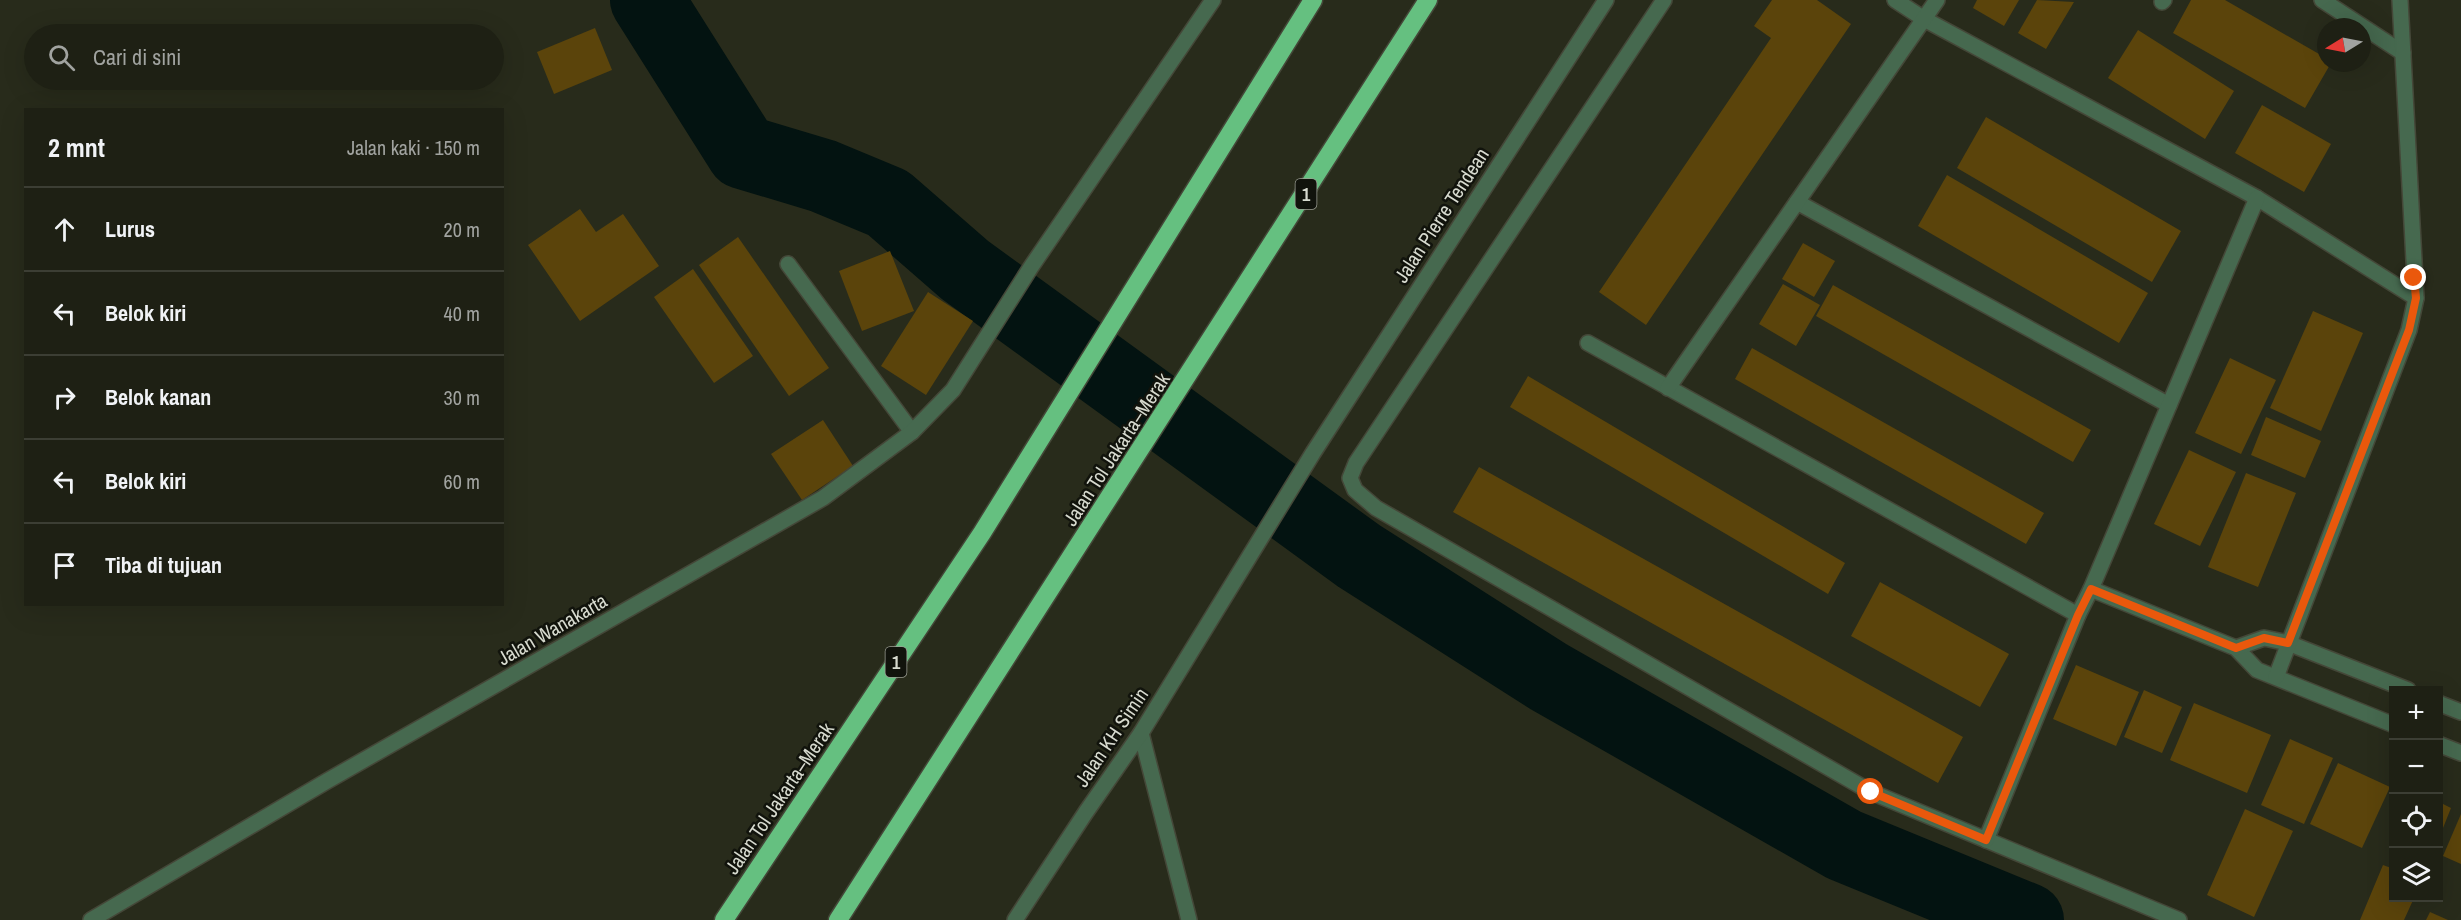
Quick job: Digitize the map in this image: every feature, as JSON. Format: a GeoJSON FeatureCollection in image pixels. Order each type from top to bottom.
{"type":"FeatureCollection","features":[{"type":"Feature","properties":{"kind":"highway","name":"Jalan Tol Jakarta–Merak"},"geometry":{"type":"LineString","coordinates":[[724,920],[982,533],[1313,0]]}},
{"type":"Feature","properties":{"kind":"highway","name":"Jalan Tol Jakarta–Merak"},"geometry":{"type":"LineString","coordinates":[[838,920],[1141,451],[1428,0]]}},
{"type":"Feature","properties":{"kind":"street","name":"Jalan Wanakarta"},"geometry":{"type":"LineString","coordinates":[[91,920],[327,781],[824,498],[912,432],[953,390],[1031,267],[1213,0]]}},
{"type":"Feature","properties":{"kind":"street","name":"Jalan Pierre Tendean"},"geometry":{"type":"LineString","coordinates":[[1238,575],[1313,453],[1606,0]]}},
{"type":"Feature","properties":{"kind":"street"},"geometry":{"type":"LineString","coordinates":[[1664,0],[1363,453],[1350,478],[1355,490],[1376,508],[1755,728],[1871,792],[2179,920]]}},
{"type":"Feature","properties":{"kind":"street"},"geometry":{"type":"LineString","coordinates":[[1895,0],[1924,19],[2258,198],[2416,298]]}},
{"type":"Feature","properties":{"kind":"street"},"geometry":{"type":"LineString","coordinates":[[1668,388],[1937,0]]}},
{"type":"Feature","properties":{"kind":"street"},"geometry":{"type":"LineString","coordinates":[[2322,0],[2403,53]]}},
{"type":"Feature","properties":{"kind":"street"},"geometry":{"type":"LineString","coordinates":[[2276,677],[2409,330],[2416,298],[2400,0]]}},
{"type":"Feature","properties":{"kind":"street"},"geometry":{"type":"LineString","coordinates":[[1986,840],[2078,615],[2258,198]]}},
{"type":"Feature","properties":{"kind":"street"},"geometry":{"type":"LineString","coordinates":[[1797,202],[2169,405]]}},
{"type":"Feature","properties":{"kind":"street"},"geometry":{"type":"LineString","coordinates":[[788,264],[912,432]]}},
{"type":"Feature","properties":{"kind":"street"},"geometry":{"type":"LineString","coordinates":[[1588,343],[2078,615]]}},
{"type":"Feature","properties":{"kind":"street","name":"Jalan KH Simin"},"geometry":{"type":"LineString","coordinates":[[1015,920],[1141,733],[1238,575]]}},
{"type":"Feature","properties":{"kind":"street"},"geometry":{"type":"LineString","coordinates":[[2091,589],[2236,648],[2258,669],[2389,723]]}},
{"type":"Feature","properties":{"kind":"street"},"geometry":{"type":"LineString","coordinates":[[2236,648],[2264,638],[2288,643],[2398,686]]}},
{"type":"Feature","properties":{"kind":"street"},"geometry":{"type":"LineString","coordinates":[[2443,705],[2461,712]]}},
{"type":"Feature","properties":{"kind":"street"},"geometry":{"type":"LineString","coordinates":[[1141,733],[1190,920]]}},
{"type":"Feature","properties":{"kind":"street"},"geometry":{"type":"LineString","coordinates":[[2443,746],[2461,753]]}},
{"type":"Feature","properties":{"kind":"building"},"geometry":{"type":"Polygon","coordinates":[[[1772,0],[1817,0],[1851,24],[1646,325],[1599,292],[1771,38],[1754,26],[1772,0]]]}},
{"type":"Feature","properties":{"kind":"building"},"geometry":{"type":"Polygon","coordinates":[[[1977,0],[2019,0],[2004,26],[1973,8],[1977,0]]]}},
{"type":"Feature","properties":{"kind":"building"},"geometry":{"type":"Polygon","coordinates":[[[2037,0],[2074,2],[2046,49],[2018,33],[2037,0]]]}},
{"type":"Feature","properties":{"kind":"building"},"geometry":{"type":"Polygon","coordinates":[[[2191,0],[2225,0],[2317,53],[2317,72],[2326,72],[2305,108],[2173,33],[2191,0]]]}},
{"type":"Feature","properties":{"kind":"building"},"geometry":{"type":"Polygon","coordinates":[[[595,28],[612,70],[554,94],[537,52],[595,28]]]}},
{"type":"Feature","properties":{"kind":"building"},"geometry":{"type":"Polygon","coordinates":[[[2138,30],[2234,91],[2205,139],[2108,78],[2138,30]]]}},
{"type":"Feature","properties":{"kind":"building"},"geometry":{"type":"Polygon","coordinates":[[[2262,105],[2331,144],[2304,192],[2235,153],[2262,105]]]}},
{"type":"Feature","properties":{"kind":"building"},"geometry":{"type":"Polygon","coordinates":[[[1986,117],[2181,231],[2152,282],[1957,168],[1986,117]]]}},
{"type":"Feature","properties":{"kind":"building"},"geometry":{"type":"Polygon","coordinates":[[[1947,175],[2148,293],[2119,343],[1918,226],[1947,175]]]}},
{"type":"Feature","properties":{"kind":"building"},"geometry":{"type":"Polygon","coordinates":[[[580,209],[596,232],[623,214],[659,266],[580,321],[528,245],[580,209]]]}},
{"type":"Feature","properties":{"kind":"building"},"geometry":{"type":"Polygon","coordinates":[[[738,237],[829,368],[789,396],[699,265],[738,237]]]}},
{"type":"Feature","properties":{"kind":"building"},"geometry":{"type":"Polygon","coordinates":[[[1803,243],[1835,261],[1814,297],[1782,279],[1803,243]]]}},
{"type":"Feature","properties":{"kind":"building"},"geometry":{"type":"Polygon","coordinates":[[[890,251],[914,311],[862,331],[839,271],[890,251]]]}},
{"type":"Feature","properties":{"kind":"building"},"geometry":{"type":"Polygon","coordinates":[[[693,269],[753,356],[714,383],[654,297],[693,269]]]}},
{"type":"Feature","properties":{"kind":"building"},"geometry":{"type":"Polygon","coordinates":[[[1783,284],[1820,305],[1796,346],[1759,324],[1783,284]]]}},
{"type":"Feature","properties":{"kind":"building"},"geometry":{"type":"Polygon","coordinates":[[[1833,285],[2091,430],[2073,462],[1816,316],[1833,285]]]}},
{"type":"Feature","properties":{"kind":"building"},"geometry":{"type":"Polygon","coordinates":[[[928,292],[973,321],[926,395],[881,366],[928,292]]]}},
{"type":"Feature","properties":{"kind":"building"},"geometry":{"type":"Polygon","coordinates":[[[2313,311],[2363,333],[2321,431],[2270,408],[2313,311]]]}},
{"type":"Feature","properties":{"kind":"building"},"geometry":{"type":"Polygon","coordinates":[[[1752,348],[2044,513],[2026,544],[1735,379],[1752,348]]]}},
{"type":"Feature","properties":{"kind":"building"},"geometry":{"type":"Polygon","coordinates":[[[2230,358],[2276,380],[2241,454],[2195,433],[2230,358]]]}},
{"type":"Feature","properties":{"kind":"building"},"geometry":{"type":"Polygon","coordinates":[[[1528,376],[1845,563],[1828,594],[1510,407],[1528,376]]]}},
{"type":"Feature","properties":{"kind":"building"},"geometry":{"type":"Polygon","coordinates":[[[2266,417],[2321,441],[2305,478],[2251,455],[2266,417]]]}},
{"type":"Feature","properties":{"kind":"building"},"geometry":{"type":"Polygon","coordinates":[[[823,420],[853,466],[802,500],[771,454],[823,420]]]}},
{"type":"Feature","properties":{"kind":"building"},"geometry":{"type":"Polygon","coordinates":[[[2189,450],[2236,472],[2200,546],[2154,524],[2189,450]]]}},
{"type":"Feature","properties":{"kind":"building"},"geometry":{"type":"Polygon","coordinates":[[[1479,467],[1963,737],[1938,783],[1453,512],[1479,467]]]}},
{"type":"Feature","properties":{"kind":"building"},"geometry":{"type":"Polygon","coordinates":[[[2246,473],[2296,493],[2258,587],[2208,567],[2246,473]]]}},
{"type":"Feature","properties":{"kind":"building"},"geometry":{"type":"Polygon","coordinates":[[[1880,582],[2009,654],[1980,707],[1851,636],[1880,582]]]}},
{"type":"Feature","properties":{"kind":"building"},"geometry":{"type":"Polygon","coordinates":[[[2076,665],[2139,692],[2116,746],[2053,719],[2076,665]]]}},
{"type":"Feature","properties":{"kind":"building"},"geometry":{"type":"Polygon","coordinates":[[[2144,690],[2182,707],[2162,753],[2124,737],[2144,690]]]}},
{"type":"Feature","properties":{"kind":"building"},"geometry":{"type":"Polygon","coordinates":[[[2194,703],[2271,735],[2247,793],[2170,760],[2194,703]]]}},
{"type":"Feature","properties":{"kind":"building"},"geometry":{"type":"Polygon","coordinates":[[[2290,739],[2333,758],[2304,824],[2261,805],[2290,739]]]}},
{"type":"Feature","properties":{"kind":"building"},"geometry":{"type":"Polygon","coordinates":[[[2338,763],[2389,787],[2362,848],[2310,824],[2338,763]]]}},
{"type":"Feature","properties":{"kind":"building"},"geometry":{"type":"Polygon","coordinates":[[[2443,804],[2451,808],[2443,828],[2443,804]]]}},
{"type":"Feature","properties":{"kind":"building"},"geometry":{"type":"Polygon","coordinates":[[[2245,809],[2293,831],[2254,917],[2207,895],[2245,809]]]}},
{"type":"Feature","properties":{"kind":"building"},"geometry":{"type":"Polygon","coordinates":[[[2461,814],[2461,864],[2443,856],[2461,814]]]}},
{"type":"Feature","properties":{"kind":"building"},"geometry":{"type":"Polygon","coordinates":[[[2383,865],[2389,867],[2389,902],[2412,902],[2404,920],[2360,920],[2383,865]]]}},
{"type":"Feature","properties":{"kind":"building"},"geometry":{"type":"Polygon","coordinates":[[[2430,912],[2448,920],[2426,920],[2430,912]]]}},
{"type":"Feature","properties":{"kind":"waterway"},"geometry":{"type":"LineString","coordinates":[[647,0],[743,152],[823,176],[888,203],[965,270],[1359,556],[1549,677],[1844,845],[2027,920]]}},
{"type":"Feature","properties":{"kind":"route"},"geometry":{"type":"LineString","coordinates":[[1871,792],[1986,840],[2078,615],[2091,589],[2236,648],[2264,638],[2288,643],[2409,330],[2416,298],[2414,278]]}}]}
